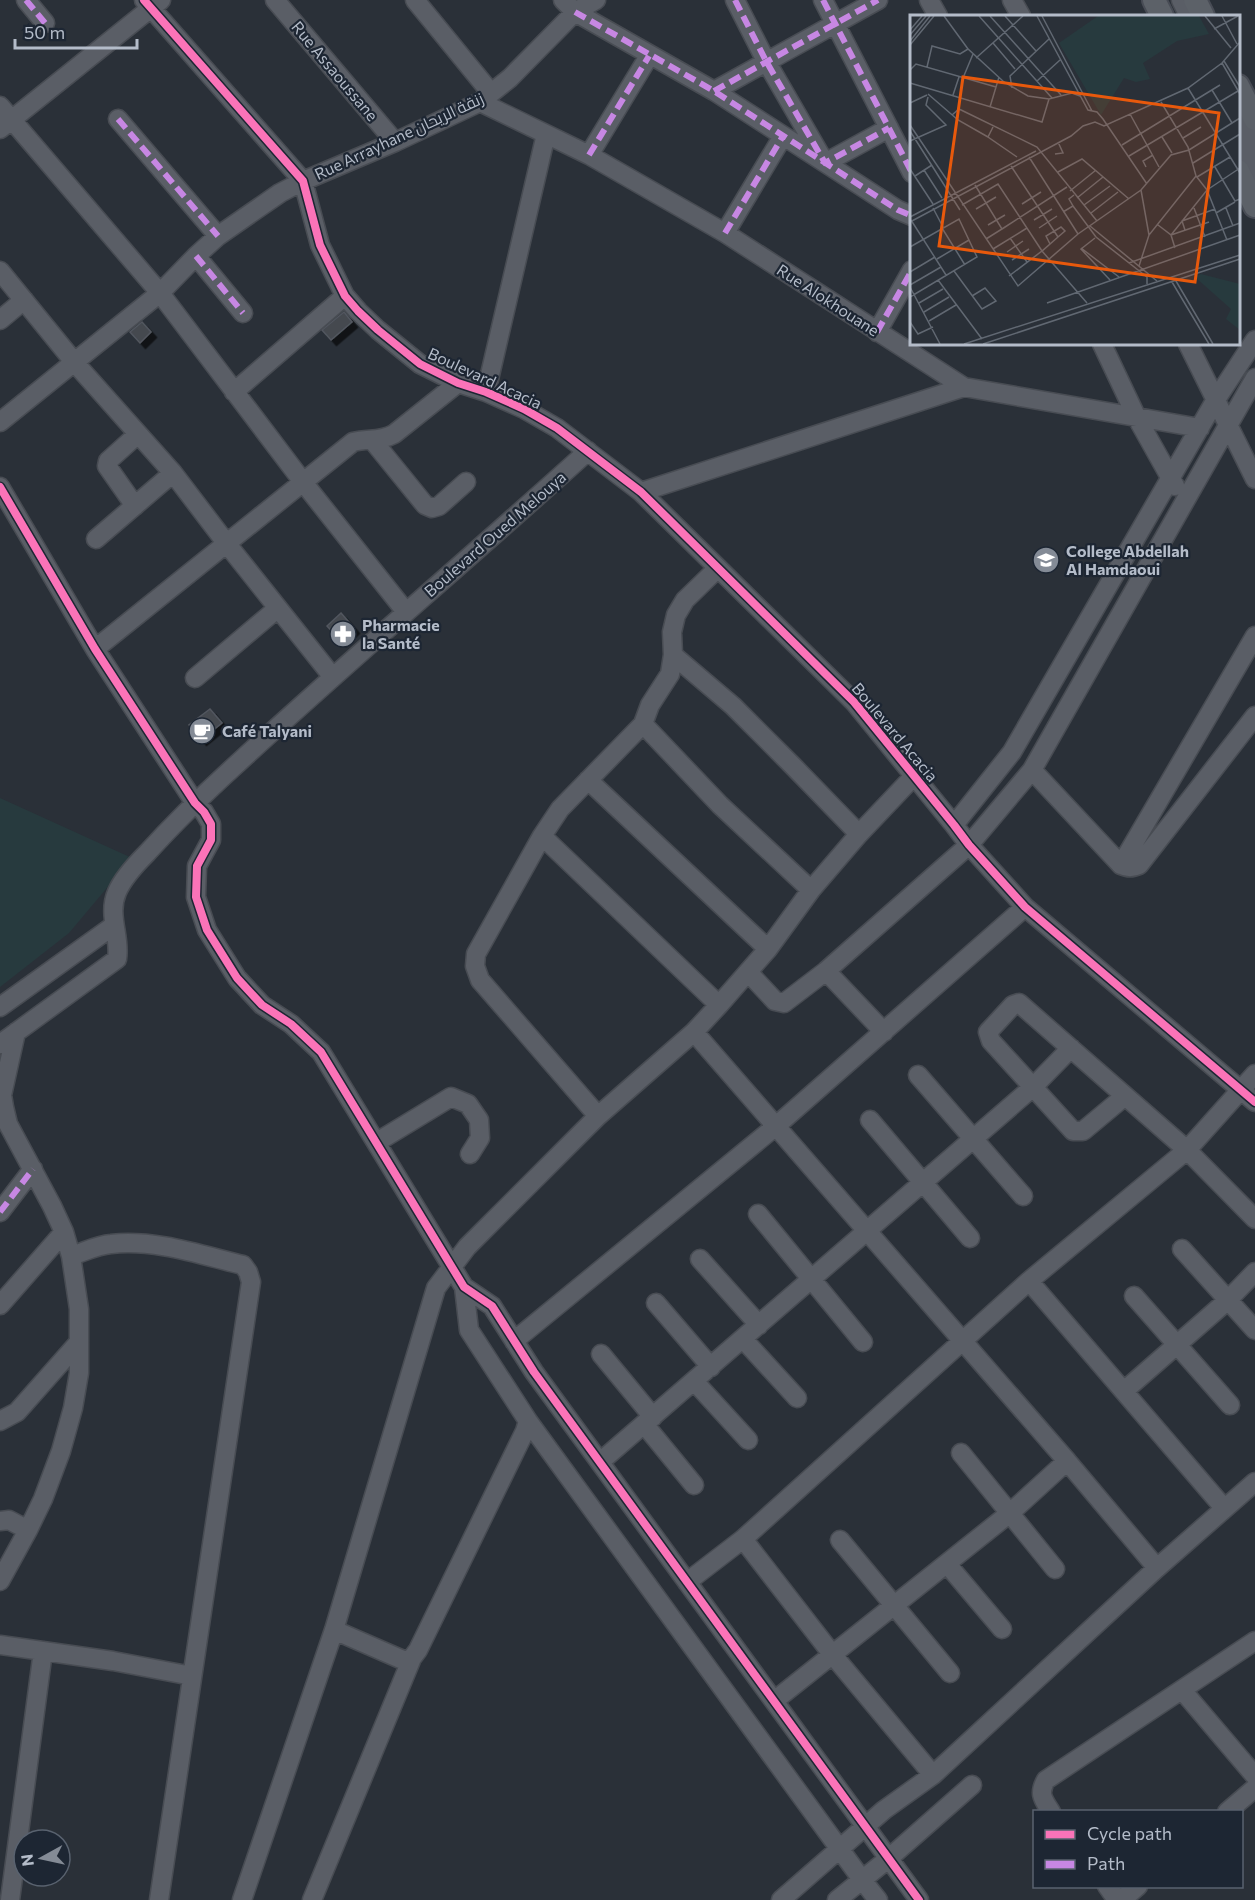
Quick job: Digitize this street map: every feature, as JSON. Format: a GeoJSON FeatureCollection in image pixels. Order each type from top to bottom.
{"type":"FeatureCollection","features":[{"type":"Feature","properties":{"kind":"main road"},"geometry":{"type":"LineString","coordinates":[[1154,0],[1162,15]]}},
{"type":"Feature","properties":{"kind":"main road"},"geometry":{"type":"LineString","coordinates":[[1195,0],[1202,15]]}},
{"type":"Feature","properties":{"kind":"main road"},"geometry":{"type":"LineString","coordinates":[[1240,88],[1255,119]]}},
{"type":"Feature","properties":{"kind":"street"},"geometry":{"type":"LineString","coordinates":[[26,0],[45,23]]}},
{"type":"Feature","properties":{"kind":"street","name":"Rue Assaoussane"},"geometry":{"type":"LineString","coordinates":[[275,0],[395,142]]}},
{"type":"Feature","properties":{"kind":"street"},"geometry":{"type":"LineString","coordinates":[[415,0],[486,98]]}},
{"type":"Feature","properties":{"kind":"street","name":"Rue Arrayhane زنقة الريحان"},"geometry":{"type":"LineString","coordinates":[[0,422],[160,293],[218,236],[280,193],[303,181],[395,142],[486,98],[510,78],[569,6],[596,0]]}},
{"type":"Feature","properties":{"kind":"street"},"geometry":{"type":"LineString","coordinates":[[735,0],[766,61],[825,163]]}},
{"type":"Feature","properties":{"kind":"street"},"geometry":{"type":"LineString","coordinates":[[823,0],[910,168]]}},
{"type":"Feature","properties":{"kind":"street"},"geometry":{"type":"LineString","coordinates":[[714,91],[878,0]]}},
{"type":"Feature","properties":{"kind":"street"},"geometry":{"type":"LineString","coordinates":[[929,0],[937,15]]}},
{"type":"Feature","properties":{"kind":"street"},"geometry":{"type":"LineString","coordinates":[[1012,0],[1020,15]]}},
{"type":"Feature","properties":{"kind":"street"},"geometry":{"type":"LineString","coordinates":[[1170,0],[1178,15]]}},
{"type":"Feature","properties":{"kind":"street"},"geometry":{"type":"LineString","coordinates":[[1181,0],[1188,15]]}},
{"type":"Feature","properties":{"kind":"street"},"geometry":{"type":"LineString","coordinates":[[152,3],[4,119],[160,293],[303,482],[406,612]]}},
{"type":"Feature","properties":{"kind":"street","name":"Boulevard Acacia"},"geometry":{"type":"LineString","coordinates":[[152,3],[303,181],[320,245],[345,296],[378,330],[438,375],[486,392],[524,409],[557,428],[641,492],[854,702],[969,845],[1024,907],[1248,1096]]}},
{"type":"Feature","properties":{"kind":"street"},"geometry":{"type":"LineString","coordinates":[[569,6],[649,56],[714,91],[898,210],[910,215]]}},
{"type":"Feature","properties":{"kind":"street"},"geometry":{"type":"LineString","coordinates":[[590,155],[649,56]]}},
{"type":"Feature","properties":{"kind":"street","name":"Rue Alokhouane"},"geometry":{"type":"LineString","coordinates":[[486,98],[546,134],[590,155],[725,233],[963,387],[1200,428]]}},
{"type":"Feature","properties":{"kind":"street"},"geometry":{"type":"LineString","coordinates":[[118,119],[218,236]]}},
{"type":"Feature","properties":{"kind":"street"},"geometry":{"type":"LineString","coordinates":[[1240,122],[1248,168]]}},
{"type":"Feature","properties":{"kind":"street"},"geometry":{"type":"LineString","coordinates":[[825,163],[889,128]]}},
{"type":"Feature","properties":{"kind":"street"},"geometry":{"type":"LineString","coordinates":[[486,392],[546,134]]}},
{"type":"Feature","properties":{"kind":"street"},"geometry":{"type":"LineString","coordinates":[[725,233],[783,136]]}},
{"type":"Feature","properties":{"kind":"street"},"geometry":{"type":"LineString","coordinates":[[196,256],[243,313]]}},
{"type":"Feature","properties":{"kind":"street"},"geometry":{"type":"LineString","coordinates":[[0,271],[75,363],[173,473],[333,676]]}},
{"type":"Feature","properties":{"kind":"street"},"geometry":{"type":"LineString","coordinates":[[878,332],[910,274]]}},
{"type":"Feature","properties":{"kind":"street"},"geometry":{"type":"LineString","coordinates":[[234,392],[345,296]]}},
{"type":"Feature","properties":{"kind":"street"},"geometry":{"type":"LineString","coordinates":[[0,320],[24,300]]}},
{"type":"Feature","properties":{"kind":"street"},"geometry":{"type":"LineString","coordinates":[[954,825],[1011,752],[1215,401],[1255,340]]}},
{"type":"Feature","properties":{"kind":"street"},"geometry":{"type":"LineString","coordinates":[[1102,345],[1137,418],[1184,504]]}},
{"type":"Feature","properties":{"kind":"street"},"geometry":{"type":"LineString","coordinates":[[1188,345],[1255,479]]}},
{"type":"Feature","properties":{"kind":"street"},"geometry":{"type":"LineString","coordinates":[[748,972],[775,1001],[784,1003],[826,971],[969,845],[1032,770],[1255,378]]}},
{"type":"Feature","properties":{"kind":"street"},"geometry":{"type":"LineString","coordinates":[[95,649],[353,442],[384,439],[394,434],[458,383]]}},
{"type":"Feature","properties":{"kind":"street"},"geometry":{"type":"LineString","coordinates":[[641,492],[963,387]]}},
{"type":"Feature","properties":{"kind":"street"},"geometry":{"type":"LineString","coordinates":[[135,506],[107,466],[108,461],[138,434]]}},
{"type":"Feature","properties":{"kind":"street"},"geometry":{"type":"LineString","coordinates":[[373,441],[425,505],[432,508],[439,506],[466,482]]}},
{"type":"Feature","properties":{"kind":"street","name":"Boulevard Oued Melouya"},"geometry":{"type":"LineString","coordinates":[[16,1032],[117,959],[118,943],[113,926],[114,901],[117,892],[127,876],[161,837],[333,676],[588,452]]}},
{"type":"Feature","properties":{"kind":"street"},"geometry":{"type":"LineString","coordinates":[[96,539],[173,473]]}},
{"type":"Feature","properties":{"kind":"street"},"geometry":{"type":"LineString","coordinates":[[0,487],[95,649],[211,824],[211,840],[197,866],[196,897],[207,930],[237,978],[262,1005],[291,1024],[321,1052],[464,1287],[492,1306],[534,1372],[919,1900]]}},
{"type":"Feature","properties":{"kind":"street"},"geometry":{"type":"LineString","coordinates":[[598,1116],[480,980],[475,966],[476,954],[542,836],[560,810],[642,724],[650,705],[670,674],[673,655],[672,633],[676,615],[685,600],[718,568]]}},
{"type":"Feature","properties":{"kind":"street"},"geometry":{"type":"LineString","coordinates":[[195,678],[278,608]]}},
{"type":"Feature","properties":{"kind":"street"},"geometry":{"type":"LineString","coordinates":[[1120,865],[1255,636]]}},
{"type":"Feature","properties":{"kind":"street"},"geometry":{"type":"LineString","coordinates":[[673,655],[733,706],[859,834]]}},
{"type":"Feature","properties":{"kind":"street"},"geometry":{"type":"LineString","coordinates":[[1032,770],[1120,865],[1128,868],[1139,865],[1255,716]]}},
{"type":"Feature","properties":{"kind":"street"},"geometry":{"type":"LineString","coordinates":[[642,724],[720,805],[811,890]]}},
{"type":"Feature","properties":{"kind":"street"},"geometry":{"type":"LineString","coordinates":[[242,1900],[334,1630],[436,1288],[467,1247],[598,1116],[694,1032],[768,949],[811,890],[859,834],[915,775]]}},
{"type":"Feature","properties":{"kind":"street"},"geometry":{"type":"LineString","coordinates":[[588,780],[768,949]]}},
{"type":"Feature","properties":{"kind":"street"},"geometry":{"type":"LineString","coordinates":[[542,836],[719,1005]]}},
{"type":"Feature","properties":{"kind":"street"},"geometry":{"type":"LineString","coordinates":[[514,1341],[776,1126],[1024,907]]}},
{"type":"Feature","properties":{"kind":"street"},"geometry":{"type":"LineString","coordinates":[[0,1007],[113,926]]}},
{"type":"Feature","properties":{"kind":"street"},"geometry":{"type":"LineString","coordinates":[[826,971],[884,1032]]}},
{"type":"Feature","properties":{"kind":"street"},"geometry":{"type":"LineString","coordinates":[[1125,1096],[1083,1131],[1073,1131],[988,1037],[988,1032],[1013,1005],[1018,1003],[1071,1048],[1187,1150],[1255,1219]]}},
{"type":"Feature","properties":{"kind":"street"},"geometry":{"type":"LineString","coordinates":[[0,1044],[16,1032]]}},
{"type":"Feature","properties":{"kind":"street"},"geometry":{"type":"LineString","coordinates":[[0,1581],[28,1530],[61,1451],[79,1373],[79,1309],[71,1256],[52,1206],[4,1121],[1,1092],[16,1032]]}},
{"type":"Feature","properties":{"kind":"street"},"geometry":{"type":"LineString","coordinates":[[694,1032],[1067,1461],[1157,1568]]}},
{"type":"Feature","properties":{"kind":"street"},"geometry":{"type":"LineString","coordinates":[[600,1462],[1033,1088],[1071,1048]]}},
{"type":"Feature","properties":{"kind":"street"},"geometry":{"type":"LineString","coordinates":[[918,1074],[1023,1196]]}},
{"type":"Feature","properties":{"kind":"street"},"geometry":{"type":"LineString","coordinates":[[687,1582],[743,1539],[1029,1281],[1187,1150],[1248,1096],[1255,1074]]}},
{"type":"Feature","properties":{"kind":"street"},"geometry":{"type":"LineString","coordinates":[[376,1142],[451,1097],[468,1104],[479,1120],[480,1138],[470,1155]]}},
{"type":"Feature","properties":{"kind":"street"},"geometry":{"type":"LineString","coordinates":[[870,1120],[970,1238]]}},
{"type":"Feature","properties":{"kind":"street"},"geometry":{"type":"LineString","coordinates":[[0,1212],[33,1169]]}},
{"type":"Feature","properties":{"kind":"street"},"geometry":{"type":"LineString","coordinates":[[758,1214],[862,1342]]}},
{"type":"Feature","properties":{"kind":"street"},"geometry":{"type":"LineString","coordinates":[[0,1305],[63,1232]]}},
{"type":"Feature","properties":{"kind":"street"},"geometry":{"type":"LineString","coordinates":[[71,1256],[108,1244],[129,1242],[155,1245],[243,1265],[249,1272],[251,1282],[159,1900]]}},
{"type":"Feature","properties":{"kind":"street"},"geometry":{"type":"LineString","coordinates":[[1182,1249],[1255,1330]]}},
{"type":"Feature","properties":{"kind":"street"},"geometry":{"type":"LineString","coordinates":[[700,1259],[759,1325]]}},
{"type":"Feature","properties":{"kind":"street"},"geometry":{"type":"LineString","coordinates":[[1124,1392],[1228,1300],[1255,1272]]}},
{"type":"Feature","properties":{"kind":"street"},"geometry":{"type":"LineString","coordinates":[[1029,1281],[1224,1508]]}},
{"type":"Feature","properties":{"kind":"street"},"geometry":{"type":"LineString","coordinates":[[464,1287],[469,1330],[528,1421],[839,1849],[879,1900]]}},
{"type":"Feature","properties":{"kind":"street"},"geometry":{"type":"LineString","coordinates":[[1134,1296],[1230,1406]]}},
{"type":"Feature","properties":{"kind":"street"},"geometry":{"type":"LineString","coordinates":[[656,1303],[711,1367]]}},
{"type":"Feature","properties":{"kind":"street"},"geometry":{"type":"LineString","coordinates":[[743,1339],[797,1398]]}},
{"type":"Feature","properties":{"kind":"street"},"geometry":{"type":"LineString","coordinates":[[0,1421],[17,1412],[79,1342]]}},
{"type":"Feature","properties":{"kind":"street"},"geometry":{"type":"LineString","coordinates":[[601,1354],[694,1485]]}},
{"type":"Feature","properties":{"kind":"street"},"geometry":{"type":"LineString","coordinates":[[694,1381],[748,1440]]}},
{"type":"Feature","properties":{"kind":"street"},"geometry":{"type":"LineString","coordinates":[[312,1900],[412,1658],[418,1650],[528,1421]]}},
{"type":"Feature","properties":{"kind":"street"},"geometry":{"type":"LineString","coordinates":[[961,1453],[1055,1569]]}},
{"type":"Feature","properties":{"kind":"street"},"geometry":{"type":"LineString","coordinates":[[774,1701],[1010,1514],[1067,1461]]}},
{"type":"Feature","properties":{"kind":"street"},"geometry":{"type":"LineString","coordinates":[[781,1900],[884,1810],[933,1774],[1157,1568],[1255,1482]]}},
{"type":"Feature","properties":{"kind":"street"},"geometry":{"type":"LineString","coordinates":[[0,1521],[9,1520],[28,1530]]}},
{"type":"Feature","properties":{"kind":"street"},"geometry":{"type":"LineString","coordinates":[[743,1539],[832,1653],[933,1774]]}},
{"type":"Feature","properties":{"kind":"street"},"geometry":{"type":"LineString","coordinates":[[840,1540],[950,1673]]}},
{"type":"Feature","properties":{"kind":"street"},"geometry":{"type":"LineString","coordinates":[[947,1564],[1002,1629]]}},
{"type":"Feature","properties":{"kind":"street"},"geometry":{"type":"LineString","coordinates":[[334,1630],[403,1660],[412,1658]]}},
{"type":"Feature","properties":{"kind":"street"},"geometry":{"type":"LineString","coordinates":[[1050,1810],[1043,1799],[1041,1788],[1047,1780],[1255,1641]]}},
{"type":"Feature","properties":{"kind":"street"},"geometry":{"type":"LineString","coordinates":[[0,1645],[114,1661],[192,1676]]}},
{"type":"Feature","properties":{"kind":"street"},"geometry":{"type":"LineString","coordinates":[[10,1900],[44,1651]]}},
{"type":"Feature","properties":{"kind":"street"},"geometry":{"type":"LineString","coordinates":[[1182,1690],[1255,1776]]}},
{"type":"Feature","properties":{"kind":"street"},"geometry":{"type":"LineString","coordinates":[[837,1900],[863,1881],[972,1785]]}},
{"type":"Feature","properties":{"kind":"street"},"geometry":{"type":"LineString","coordinates":[[1229,1810],[1255,1788]]}},
{"type":"Feature","properties":{"kind":"street"},"geometry":{"type":"LineString","coordinates":[[1112,1896],[1135,1888]]}},
{"type":"Feature","properties":{"kind":"green space"},"geometry":{"type":"Polygon","coordinates":[[[0,798],[132,858],[69,933],[0,987],[0,798]]]}},
{"type":"Feature","properties":{"kind":"building"},"geometry":{"type":"Polygon","coordinates":[[[344,312],[352,322],[331,340],[322,330],[344,312]]]}},
{"type":"Feature","properties":{"kind":"building"},"geometry":{"type":"Polygon","coordinates":[[[142,322],[151,332],[140,343],[130,332],[142,322]]]}},
{"type":"Feature","properties":{"kind":"building"},"geometry":{"type":"Polygon","coordinates":[[[341,613],[354,628],[341,641],[327,626],[341,613]]]}},
{"type":"Feature","properties":{"kind":"building"},"geometry":{"type":"Polygon","coordinates":[[[210,709],[222,723],[201,740],[189,725],[210,709]]]}},
{"type":"Feature","properties":{"kind":"marked path"},"geometry":{"type":"LineString","coordinates":[[26,0],[45,23]]}},
{"type":"Feature","properties":{"kind":"marked path"},"geometry":{"type":"LineString","coordinates":[[735,0],[766,61],[825,163],[889,128]]}},
{"type":"Feature","properties":{"kind":"marked path"},"geometry":{"type":"LineString","coordinates":[[823,0],[910,169]]}},
{"type":"Feature","properties":{"kind":"marked path"},"geometry":{"type":"LineString","coordinates":[[714,91],[878,0]]}},
{"type":"Feature","properties":{"kind":"marked path"},"geometry":{"type":"LineString","coordinates":[[575,12],[714,91],[898,210],[910,215]]}},
{"type":"Feature","properties":{"kind":"marked path"},"geometry":{"type":"LineString","coordinates":[[589,155],[649,56]]}},
{"type":"Feature","properties":{"kind":"marked path"},"geometry":{"type":"LineString","coordinates":[[118,119],[218,236]]}},
{"type":"Feature","properties":{"kind":"marked path"},"geometry":{"type":"LineString","coordinates":[[725,233],[783,136]]}},
{"type":"Feature","properties":{"kind":"marked path"},"geometry":{"type":"LineString","coordinates":[[196,256],[243,313]]}},
{"type":"Feature","properties":{"kind":"marked path"},"geometry":{"type":"LineString","coordinates":[[877,332],[910,274]]}},
{"type":"Feature","properties":{"kind":"marked path"},"geometry":{"type":"LineString","coordinates":[[0,1212],[33,1169]]}},
{"type":"Feature","properties":{"kind":"cycle path"},"geometry":{"type":"LineString","coordinates":[[144,0],[303,181],[320,245],[345,296],[358,311],[420,364],[458,383],[486,392],[524,409],[557,428],[641,492],[854,702],[969,845],[1025,907],[1255,1102]]}},
{"type":"Feature","properties":{"kind":"cycle path"},"geometry":{"type":"LineString","coordinates":[[0,487],[95,649],[211,824],[211,840],[197,866],[196,897],[207,930],[237,978],[262,1005],[291,1024],[321,1052],[464,1287],[492,1306],[534,1372],[919,1900]]}},
{"type":"Feature","properties":{"kind":"place","name":"College Abdellah Al Hamdaoui"},"geometry":{"type":"Point","coordinates":[1046,560]}},
{"type":"Feature","properties":{"kind":"place","name":"Pharmacie la Santé"},"geometry":{"type":"Point","coordinates":[343,634]}},
{"type":"Feature","properties":{"kind":"place","name":"Café Talyani"},"geometry":{"type":"Point","coordinates":[202,731]}}]}
